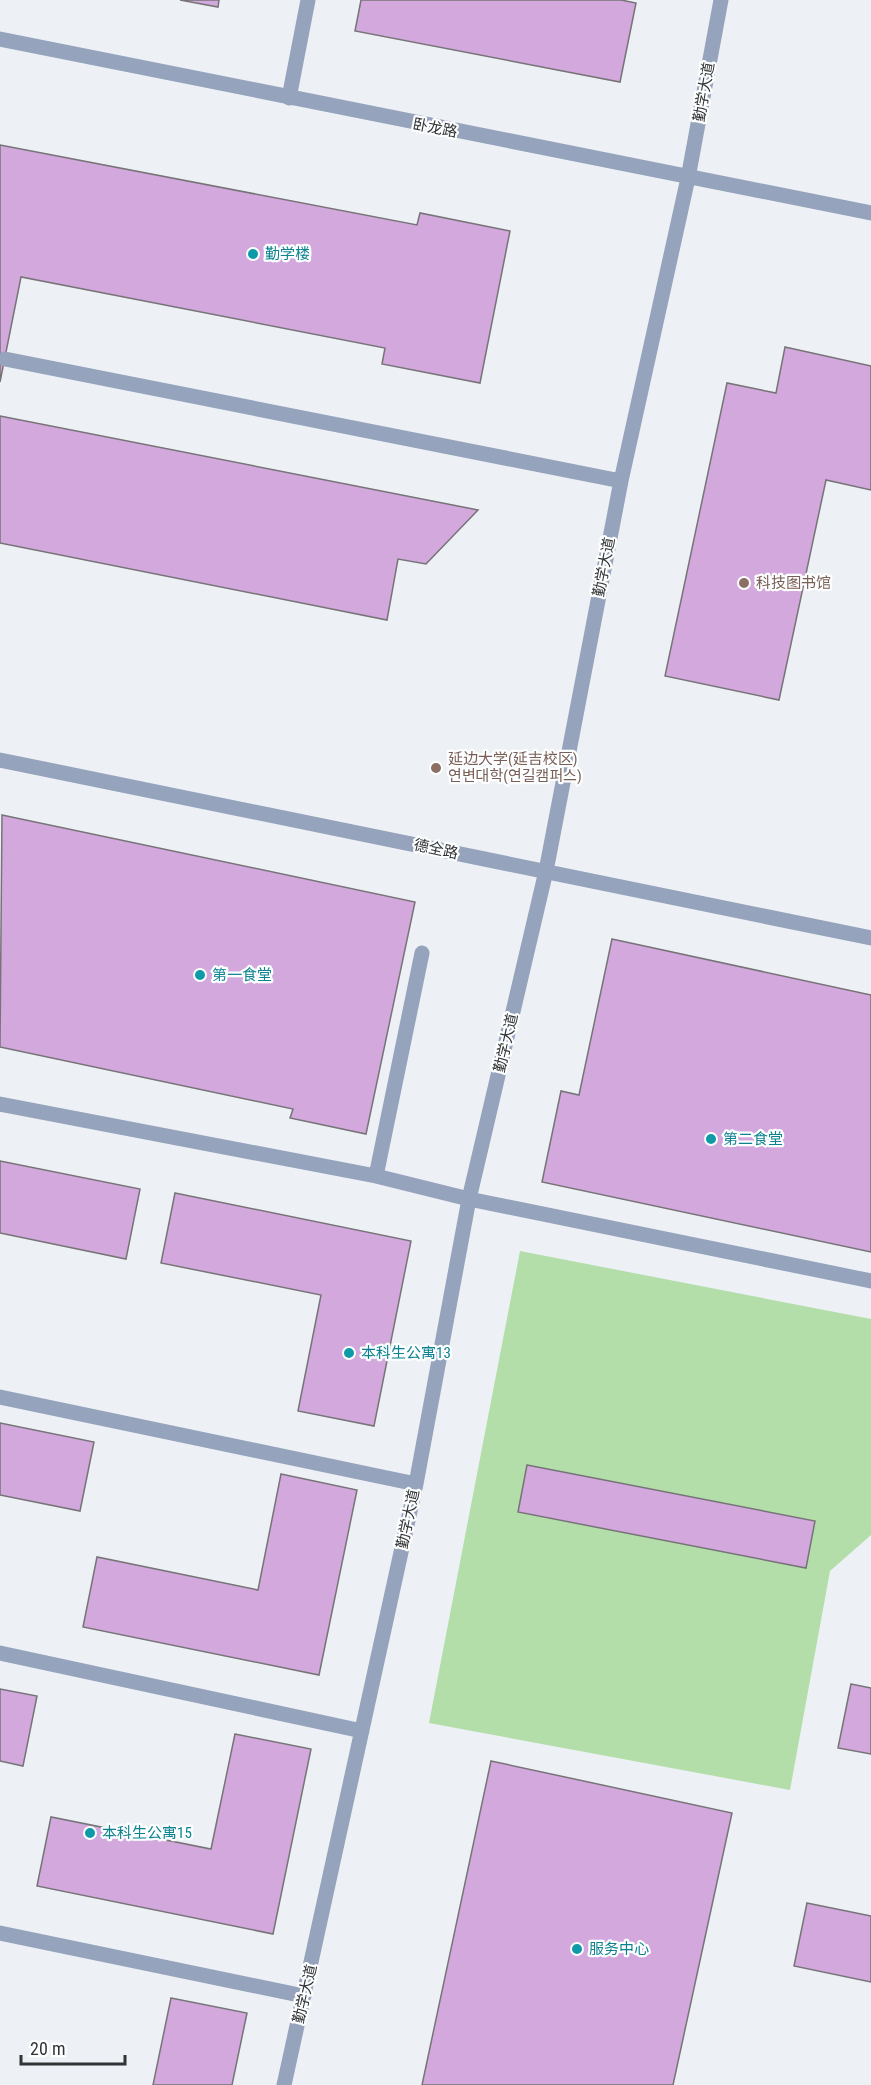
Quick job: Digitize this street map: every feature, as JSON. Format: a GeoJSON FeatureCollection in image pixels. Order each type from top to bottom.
{"type":"FeatureCollection","features":[{"type":"Feature","properties":{"kind":"lane"},"geometry":{"type":"LineString","coordinates":[[289,98],[308,0]]}},
{"type":"Feature","properties":{"kind":"lane","name":"勤学大道"},"geometry":{"type":"LineString","coordinates":[[284,2085],[416,1484],[469,1199],[546,871],[621,481],[688,178],[721,0]]}},
{"type":"Feature","properties":{"kind":"lane","name":"卧龙路"},"geometry":{"type":"LineString","coordinates":[[0,39],[871,213]]}},
{"type":"Feature","properties":{"kind":"lane"},"geometry":{"type":"LineString","coordinates":[[5,359],[621,481]]}},
{"type":"Feature","properties":{"kind":"lane","name":"德全路"},"geometry":{"type":"LineString","coordinates":[[0,760],[871,938]]}},
{"type":"Feature","properties":{"kind":"lane"},"geometry":{"type":"LineString","coordinates":[[376,1176],[422,953]]}},
{"type":"Feature","properties":{"kind":"lane"},"geometry":{"type":"LineString","coordinates":[[0,1104],[376,1176],[469,1199],[871,1281]]}},
{"type":"Feature","properties":{"kind":"lane"},"geometry":{"type":"LineString","coordinates":[[0,1397],[416,1484]]}},
{"type":"Feature","properties":{"kind":"lane"},"geometry":{"type":"LineString","coordinates":[[0,1653],[362,1731]]}},
{"type":"Feature","properties":{"kind":"lane"},"geometry":{"type":"LineString","coordinates":[[0,1933],[304,1996]]}},
{"type":"Feature","properties":{"kind":"green space"},"geometry":{"type":"Polygon","coordinates":[[[520,1251],[871,1319],[871,1535],[830,1571],[790,1790],[429,1723],[520,1251]]]}},
{"type":"Feature","properties":{"kind":"building"},"geometry":{"type":"Polygon","coordinates":[[[180,0],[219,0],[218,7],[180,0]]]}},
{"type":"Feature","properties":{"kind":"building"},"geometry":{"type":"Polygon","coordinates":[[[361,0],[621,0],[636,3],[620,82],[355,31],[361,0]]]}},
{"type":"Feature","properties":{"kind":"building","name":"勤学楼"},"geometry":{"type":"Polygon","coordinates":[[[0,145],[417,225],[420,213],[510,231],[480,383],[382,364],[385,348],[21,277],[0,382],[0,145]]]}},
{"type":"Feature","properties":{"kind":"building","name":"科技图书馆"},"geometry":{"type":"Polygon","coordinates":[[[785,347],[871,366],[871,490],[826,480],[779,700],[665,676],[727,383],[776,393],[785,347]]]}},
{"type":"Feature","properties":{"kind":"building"},"geometry":{"type":"Polygon","coordinates":[[[0,416],[478,510],[426,564],[398,559],[387,620],[0,543],[0,416]]]}},
{"type":"Feature","properties":{"kind":"building","name":"第一食堂"},"geometry":{"type":"Polygon","coordinates":[[[2,815],[415,902],[366,1134],[290,1118],[293,1109],[0,1047],[2,815]]]}},
{"type":"Feature","properties":{"kind":"building","name":"第二食堂"},"geometry":{"type":"Polygon","coordinates":[[[612,939],[871,995],[871,1252],[542,1182],[561,1091],[579,1095],[612,939]]]}},
{"type":"Feature","properties":{"kind":"building"},"geometry":{"type":"Polygon","coordinates":[[[0,1161],[140,1189],[126,1259],[0,1233],[0,1161]]]}},
{"type":"Feature","properties":{"kind":"building","name":"本科生公寓13"},"geometry":{"type":"Polygon","coordinates":[[[175,1193],[411,1241],[374,1426],[298,1411],[321,1295],[161,1263],[175,1193]]]}},
{"type":"Feature","properties":{"kind":"building"},"geometry":{"type":"Polygon","coordinates":[[[0,1423],[94,1442],[80,1511],[0,1495],[0,1423]]]}},
{"type":"Feature","properties":{"kind":"building"},"geometry":{"type":"Polygon","coordinates":[[[527,1465],[815,1521],[806,1568],[518,1512],[527,1465]]]}},
{"type":"Feature","properties":{"kind":"building"},"geometry":{"type":"Polygon","coordinates":[[[281,1474],[357,1490],[319,1675],[83,1627],[97,1557],[258,1590],[281,1474]]]}},
{"type":"Feature","properties":{"kind":"building"},"geometry":{"type":"Polygon","coordinates":[[[851,1684],[871,1688],[871,1754],[838,1748],[851,1684]]]}},
{"type":"Feature","properties":{"kind":"building"},"geometry":{"type":"Polygon","coordinates":[[[0,1689],[37,1696],[23,1766],[0,1761],[0,1689]]]}},
{"type":"Feature","properties":{"kind":"building","name":"本科生公寓15"},"geometry":{"type":"Polygon","coordinates":[[[235,1734],[311,1749],[273,1934],[37,1886],[51,1817],[211,1849],[235,1734]]]}},
{"type":"Feature","properties":{"kind":"building","name":"服务中心"},"geometry":{"type":"Polygon","coordinates":[[[491,1761],[732,1813],[673,2085],[422,2085],[491,1761]]]}},
{"type":"Feature","properties":{"kind":"building"},"geometry":{"type":"Polygon","coordinates":[[[807,1903],[871,1916],[871,1982],[794,1966],[807,1903]]]}},
{"type":"Feature","properties":{"kind":"building"},"geometry":{"type":"Polygon","coordinates":[[[171,1998],[247,2013],[232,2085],[153,2085],[171,1998]]]}},
{"type":"Feature","properties":{"kind":"place","name":"勤学楼"},"geometry":{"type":"Point","coordinates":[253,254]}},
{"type":"Feature","properties":{"kind":"place","name":"科技图书馆"},"geometry":{"type":"Point","coordinates":[744,583]}},
{"type":"Feature","properties":{"kind":"place","name":"延边大学(延吉校区) 연변대학(연길캠퍼스)"},"geometry":{"type":"Point","coordinates":[436,768]}},
{"type":"Feature","properties":{"kind":"place","name":"第一食堂"},"geometry":{"type":"Point","coordinates":[200,975]}},
{"type":"Feature","properties":{"kind":"place","name":"第二食堂"},"geometry":{"type":"Point","coordinates":[711,1139]}},
{"type":"Feature","properties":{"kind":"place","name":"本科生公寓13"},"geometry":{"type":"Point","coordinates":[349,1353]}},
{"type":"Feature","properties":{"kind":"place","name":"本科生公寓15"},"geometry":{"type":"Point","coordinates":[90,1833]}},
{"type":"Feature","properties":{"kind":"place","name":"服务中心"},"geometry":{"type":"Point","coordinates":[577,1949]}}]}
